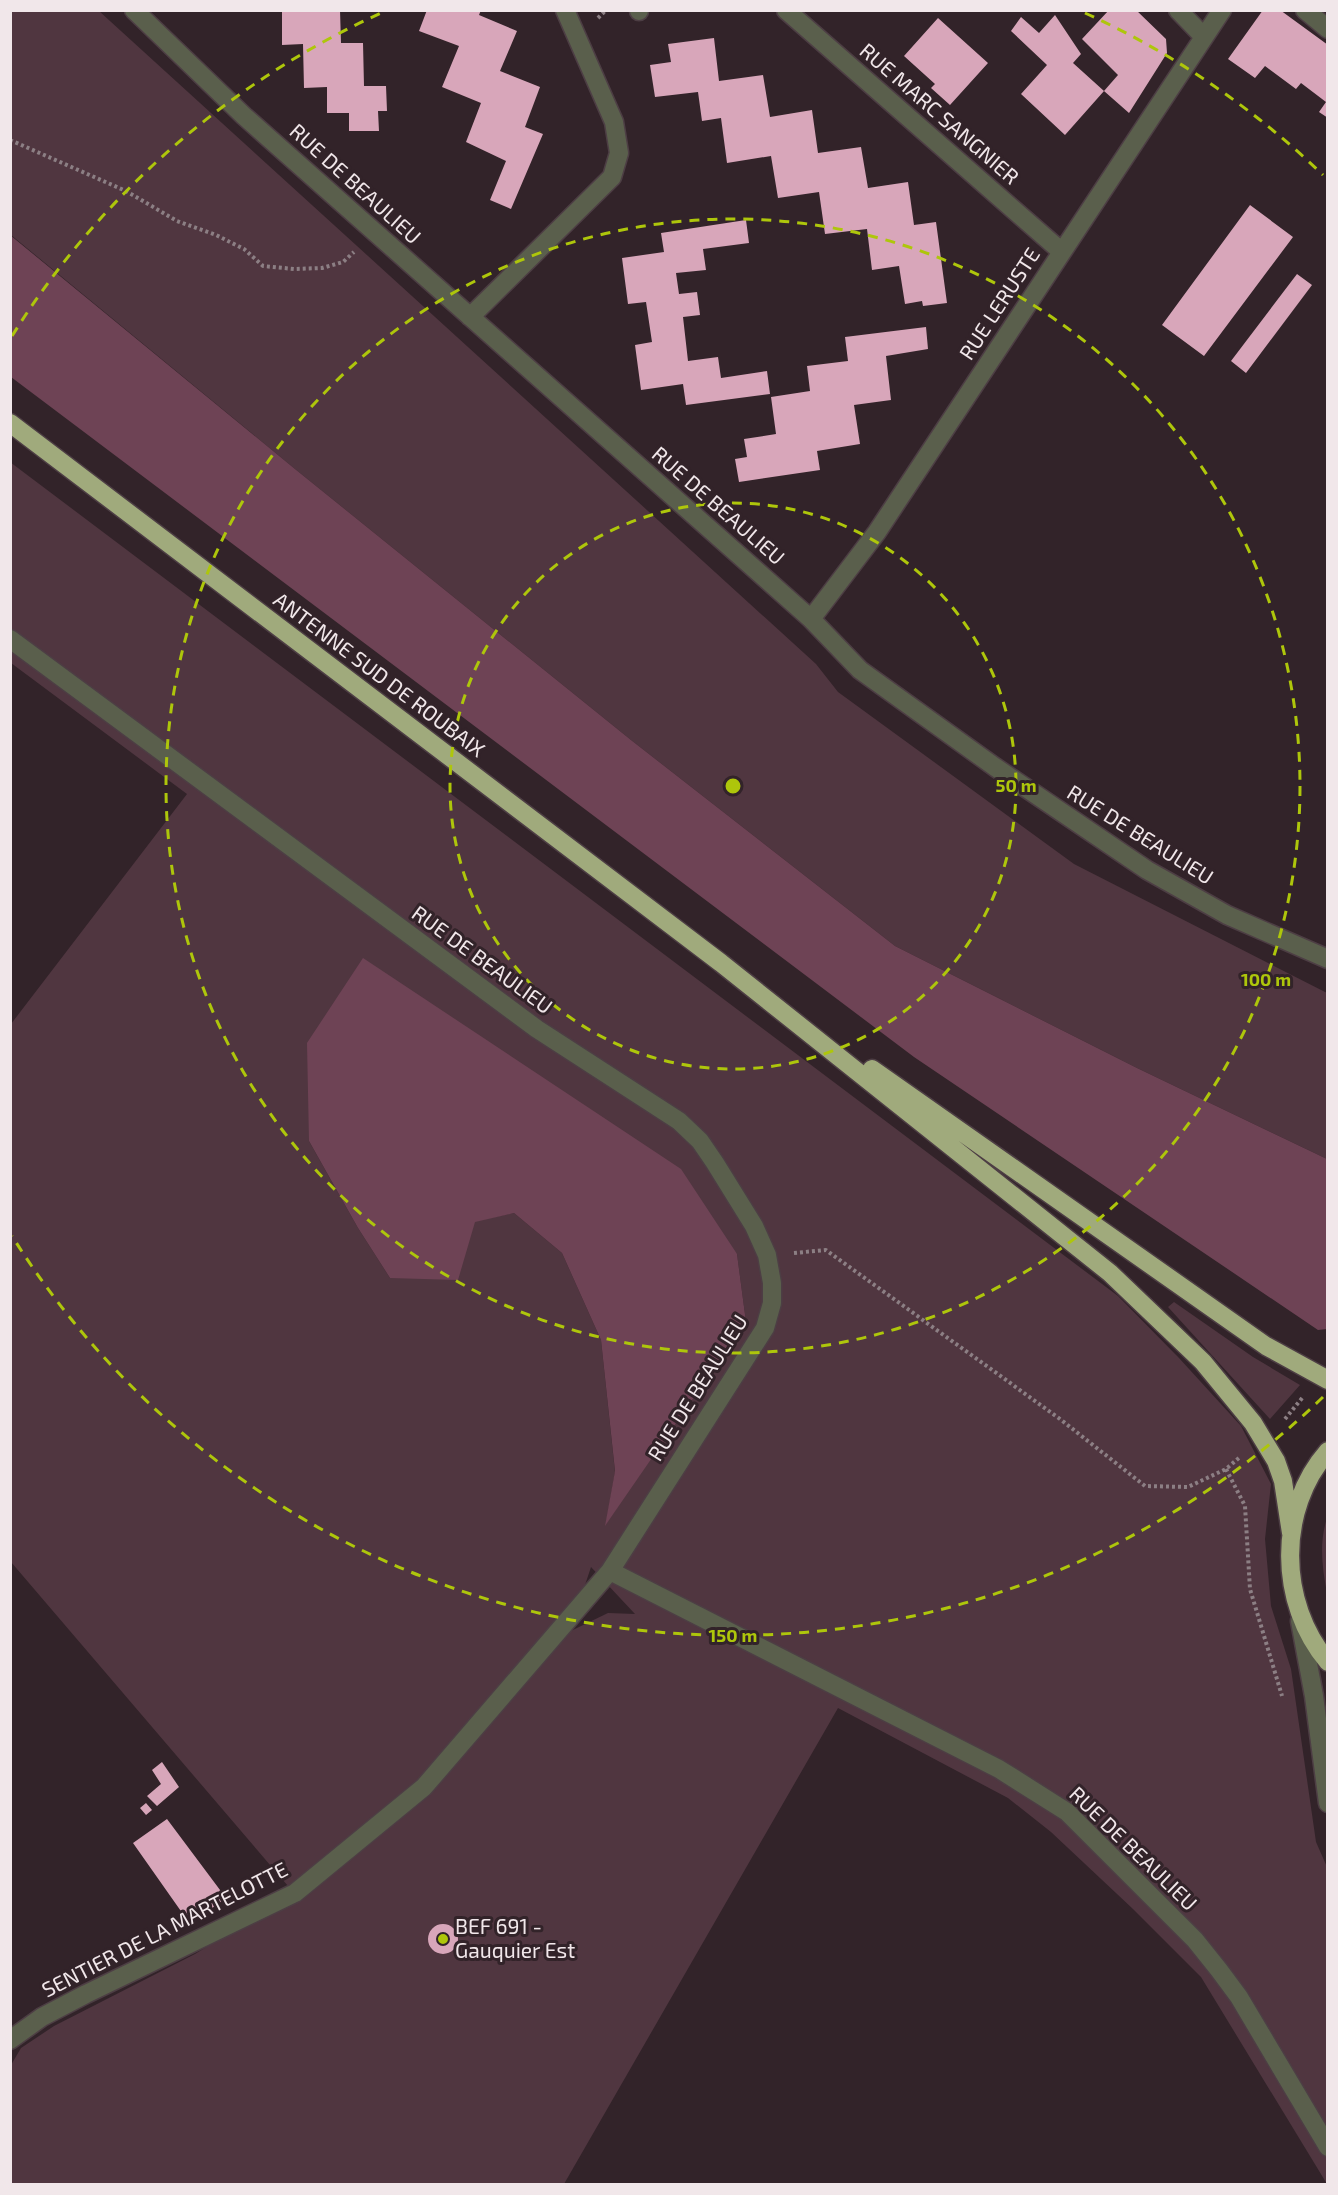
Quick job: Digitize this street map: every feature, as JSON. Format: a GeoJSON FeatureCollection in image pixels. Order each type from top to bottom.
{"type":"FeatureCollection","features":[{"type":"Feature","properties":{"kind":"highway","name":"ANTENNE SUD DE ROUBAIX"},"geometry":{"type":"LineString","coordinates":[[10,423],[721,963]]}},
{"type":"Feature","properties":{"kind":"highway"},"geometry":{"type":"LineString","coordinates":[[721,963],[1266,1346],[1323,1378]]}},
{"type":"Feature","properties":{"kind":"highway"},"geometry":{"type":"LineString","coordinates":[[721,963],[1110,1273],[1203,1362],[1233,1396],[1262,1437],[1283,1481],[1291,1533],[1290,1569],[1296,1605],[1312,1640],[1328,1662]]}},
{"type":"Feature","properties":{"kind":"highway"},"geometry":{"type":"LineString","coordinates":[[1291,1533],[1302,1492],[1328,1450]]}},
{"type":"Feature","properties":{"kind":"street","name":"RUE DE BEAULIEU"},"geometry":{"type":"LineString","coordinates":[[134,10],[244,116],[811,619],[860,670],[1147,870],[1227,915],[1328,959]]}},
{"type":"Feature","properties":{"kind":"street"},"geometry":{"type":"LineString","coordinates":[[470,317],[612,177],[619,153],[614,122],[565,10]]}},
{"type":"Feature","properties":{"kind":"street","name":"RUE MARC SANGNIER"},"geometry":{"type":"LineString","coordinates":[[786,10],[1062,252]]}},
{"type":"Feature","properties":{"kind":"street"},"geometry":{"type":"LineString","coordinates":[[1178,10],[1204,37]]}},
{"type":"Feature","properties":{"kind":"street","name":"RUE LERUSTE"},"geometry":{"type":"LineString","coordinates":[[811,619],[877,532],[1222,10]]}},
{"type":"Feature","properties":{"kind":"street"},"geometry":{"type":"LineString","coordinates":[[1305,10],[1328,29]]}},
{"type":"Feature","properties":{"kind":"street","name":"RUE DE BEAULIEU"},"geometry":{"type":"LineString","coordinates":[[10,639],[537,1029],[679,1121],[700,1141],[754,1226],[767,1255],[772,1293],[765,1328],[610,1571],[999,1769],[1067,1812],[1195,1940],[1219,1970],[1239,1998],[1328,2147]]}},
{"type":"Feature","properties":{"kind":"street","name":"SENTIER DE LA MARTELOTTE"},"geometry":{"type":"LineString","coordinates":[[10,2040],[42,2017],[86,1994],[295,1893],[423,1787],[610,1571]]}},
{"type":"Feature","properties":{"kind":"street"},"geometry":{"type":"LineString","coordinates":[[1296,1605],[1314,1696],[1328,1803]]}},
{"type":"Feature","properties":{"kind":"path"},"geometry":{"type":"LineString","coordinates":[[10,140],[126,191],[177,221],[216,234],[244,249],[263,266],[313,268],[343,262],[374,232]]}},
{"type":"Feature","properties":{"kind":"path"},"geometry":{"type":"LineString","coordinates":[[767,1255],[826,1250],[1060,1419],[1145,1486],[1188,1487],[1226,1469],[1285,1419],[1323,1378]]}},
{"type":"Feature","properties":{"kind":"path"},"geometry":{"type":"LineString","coordinates":[[1226,1469],[1245,1506],[1250,1589],[1284,1703]]}},
{"type":"Feature","properties":{"kind":"shaded area"},"geometry":{"type":"Polygon","coordinates":[[[10,11],[99,11],[816,664],[838,692],[1074,864],[1327,993],[1327,1159],[1137,1068],[895,946],[631,740],[295,469],[11,235],[10,11]]]}},
{"type":"Feature","properties":{"kind":"shaded area"},"geometry":{"type":"Polygon","coordinates":[[[10,235],[631,740],[895,946],[1137,1068],[1327,1159],[1327,1329],[1318,1330],[914,1057],[11,377],[10,235]]]}},
{"type":"Feature","properties":{"kind":"shaded area"},"geometry":{"type":"Polygon","coordinates":[[[10,462],[1118,1296],[1241,1426],[1271,1484],[1265,1539],[1271,1606],[1291,1669],[1316,1842],[1327,1867],[1327,2184],[1201,1977],[1133,1909],[1051,1832],[1008,1798],[838,1708],[564,2184],[11,2184],[11,2065],[21,2048],[54,2026],[195,1954],[294,1893],[11,1562],[11,1024],[187,794],[11,663],[10,462]],[[309,1141],[358,1228],[390,1278],[475,1221],[514,1213],[562,1253],[601,1340],[615,1472],[606,1524],[746,1322],[737,1254],[309,1141]],[[591,1567],[577,1609],[550,1641],[608,1613],[635,1614],[591,1567]]]}},
{"type":"Feature","properties":{"kind":"shaded area"},"geometry":{"type":"Polygon","coordinates":[[[363,958],[681,1169],[737,1254],[746,1322],[605,1526],[615,1471],[601,1340],[562,1253],[514,1213],[475,1222],[458,1280],[390,1278],[358,1228],[309,1141],[307,1043],[363,958]]]}},
{"type":"Feature","properties":{"kind":"shaded area"},"geometry":{"type":"Polygon","coordinates":[[[1174,1302],[1253,1357],[1300,1385],[1270,1419],[1168,1307],[1174,1302]]]}},
{"type":"Feature","properties":{"kind":"shaded area"},"geometry":{"type":"Polygon","coordinates":[[[1327,1518],[1327,1593],[1322,1555],[1327,1518]]]}},
{"type":"Feature","properties":{"kind":"building"},"geometry":{"type":"Polygon","coordinates":[[[282,10],[340,10],[341,43],[363,43],[364,86],[386,86],[387,111],[378,111],[379,131],[349,131],[349,113],[327,113],[327,87],[304,88],[303,44],[282,45],[282,10]]]}},
{"type":"Feature","properties":{"kind":"building"},"geometry":{"type":"Polygon","coordinates":[[[427,10],[481,10],[479,15],[517,31],[500,71],[540,87],[525,127],[543,134],[511,209],[490,200],[506,161],[466,142],[481,103],[442,87],[459,46],[419,31],[427,10]]]}},
{"type":"Feature","properties":{"kind":"building"},"geometry":{"type":"Polygon","coordinates":[[[1109,10],[1136,10],[1166,39],[1167,53],[1129,113],[1104,91],[1118,75],[1082,39],[1109,10]]]}},
{"type":"Feature","properties":{"kind":"building"},"geometry":{"type":"Polygon","coordinates":[[[1263,10],[1280,10],[1328,45],[1328,118],[1319,112],[1326,102],[1301,83],[1296,89],[1265,66],[1255,78],[1228,59],[1263,10]]]}},
{"type":"Feature","properties":{"kind":"building"},"geometry":{"type":"Polygon","coordinates":[[[1055,15],[1081,54],[1073,63],[1104,91],[1065,135],[1021,94],[1047,65],[1011,31],[1021,17],[1039,33],[1055,15]]]}},
{"type":"Feature","properties":{"kind":"building"},"geometry":{"type":"Polygon","coordinates":[[[938,18],[988,63],[950,105],[931,88],[935,84],[904,56],[938,18]]]}},
{"type":"Feature","properties":{"kind":"building"},"geometry":{"type":"Polygon","coordinates":[[[714,38],[719,81],[763,75],[770,117],[812,110],[818,153],[861,147],[868,188],[908,182],[914,225],[936,222],[947,303],[923,306],[922,301],[905,304],[899,266],[872,270],[867,229],[825,234],[819,192],[778,198],[771,156],[727,163],[721,118],[702,121],[698,92],[655,97],[650,65],[671,62],[668,44],[714,38]]]}},
{"type":"Feature","properties":{"kind":"building"},"geometry":{"type":"Polygon","coordinates":[[[1250,205],[1293,237],[1204,356],[1162,325],[1250,205]]]}},
{"type":"Feature","properties":{"kind":"building"},"geometry":{"type":"Polygon","coordinates":[[[746,220],[749,243],[703,249],[706,270],[676,273],[679,294],[697,292],[700,315],[683,317],[688,361],[718,357],[721,378],[767,371],[770,394],[686,405],[683,384],[641,390],[635,345],[652,342],[646,302],[628,304],[622,258],[664,252],[661,233],[746,220]]]}},
{"type":"Feature","properties":{"kind":"building"},"geometry":{"type":"Polygon","coordinates":[[[1297,274],[1312,285],[1246,373],[1231,361],[1297,274]]]}},
{"type":"Feature","properties":{"kind":"building"},"geometry":{"type":"Polygon","coordinates":[[[926,327],[928,349],[886,356],[891,400],[854,405],[860,444],[817,451],[820,470],[739,482],[735,459],[747,457],[744,439],[776,434],[771,397],[810,391],[807,366],[848,361],[845,337],[926,327]]]}},
{"type":"Feature","properties":{"kind":"building"},"geometry":{"type":"Polygon","coordinates":[[[162,1762],[179,1787],[157,1806],[147,1796],[161,1784],[152,1770],[162,1762]]]}},
{"type":"Feature","properties":{"kind":"building"},"geometry":{"type":"Polygon","coordinates":[[[146,1803],[152,1810],[146,1815],[140,1808],[146,1803]]]}},
{"type":"Feature","properties":{"kind":"building"},"geometry":{"type":"Polygon","coordinates":[[[167,1819],[226,1898],[190,1924],[133,1843],[167,1819]]]}},
{"type":"Feature","properties":{"kind":"building","name":"BEF 691 - Gauquier Est"},"geometry":{"type":"Polygon","coordinates":[[[443,1924],[454,1928],[458,1939],[454,1950],[443,1954],[432,1950],[428,1939],[432,1928],[443,1924]]]}},
{"type":"Feature","properties":{"kind":"place","name":"BEF 691 - Gauquier Est"},"geometry":{"type":"Point","coordinates":[443,1939]}}]}
